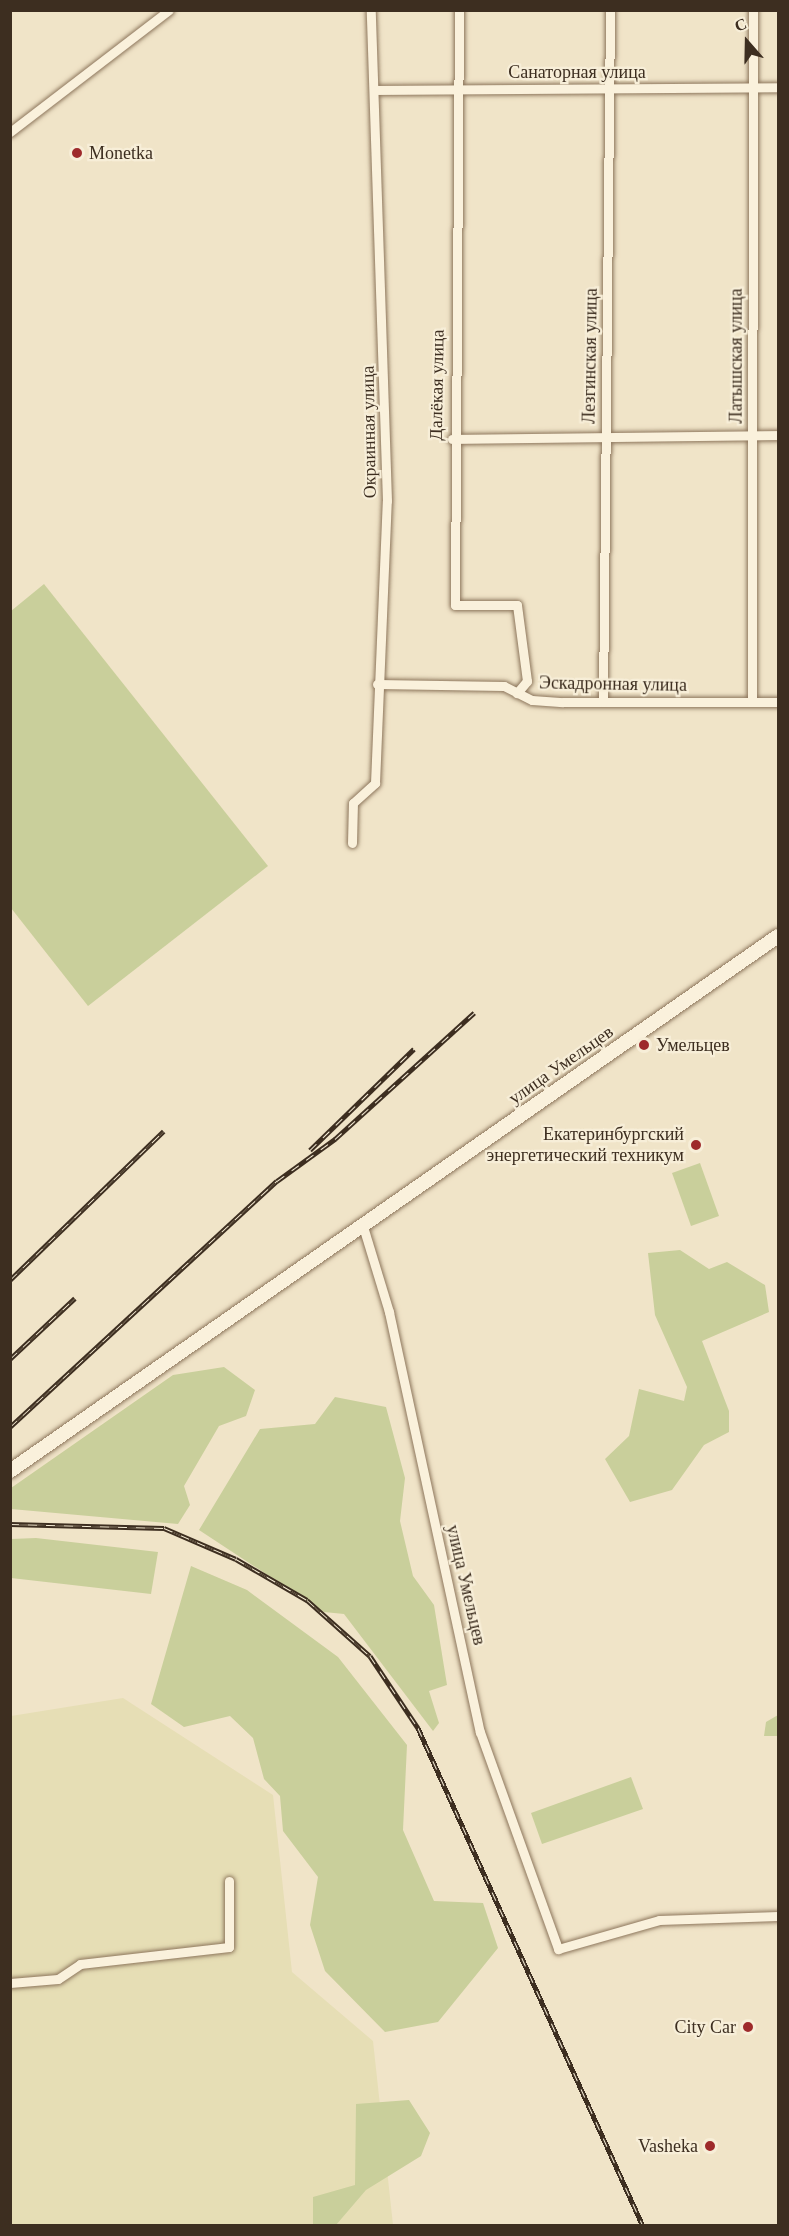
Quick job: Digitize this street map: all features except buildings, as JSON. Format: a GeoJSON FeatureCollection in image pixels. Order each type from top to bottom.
{"type":"FeatureCollection","features":[{"type":"Feature","properties":{"kind":"street"},"geometry":{"type":"LineString","coordinates":[[10,132],[169,10]]}},
{"type":"Feature","properties":{"kind":"street","name":"Окраинная улица"},"geometry":{"type":"LineString","coordinates":[[352,843],[353,803],[375,783],[377,684],[387,479],[376,90],[371,10]]}},
{"type":"Feature","properties":{"kind":"street","name":"Далёкая улица"},"geometry":{"type":"LineString","coordinates":[[459,10],[452,439],[454,604],[517,605],[526,681],[517,693]]}},
{"type":"Feature","properties":{"kind":"street","name":"Лезгинская улица"},"geometry":{"type":"LineString","coordinates":[[603,702],[610,10]]}},
{"type":"Feature","properties":{"kind":"street","name":"Латышская улица"},"geometry":{"type":"LineString","coordinates":[[752,702],[753,10]]}},
{"type":"Feature","properties":{"kind":"street","name":"Санаторная улица"},"geometry":{"type":"LineString","coordinates":[[376,90],[778,87]]}},
{"type":"Feature","properties":{"kind":"street"},"geometry":{"type":"LineString","coordinates":[[452,439],[778,435]]}},
{"type":"Feature","properties":{"kind":"street","name":"Эскадронная улица"},"geometry":{"type":"LineString","coordinates":[[377,684],[504,686],[532,700],[778,702]]}},
{"type":"Feature","properties":{"kind":"street","name":"улица Умельцев"},"geometry":{"type":"LineString","coordinates":[[10,1471],[362,1223],[778,936]]}},
{"type":"Feature","properties":{"kind":"street","name":"улица Умельцев"},"geometry":{"type":"LineString","coordinates":[[362,1223],[386,1300],[480,1732],[558,1949],[659,1920],[778,1916]]}},
{"type":"Feature","properties":{"kind":"street"},"geometry":{"type":"LineString","coordinates":[[10,1983],[58,1979],[80,1964],[229,1947],[229,1881]]}},
{"type":"Feature","properties":{"kind":"shaded area"},"geometry":{"type":"Polygon","coordinates":[[[123,1698],[273,1795],[292,1972],[373,2041],[393,2225],[11,2226],[11,1716],[123,1698]]]}},
{"type":"Feature","properties":{"kind":"green space"},"geometry":{"type":"Polygon","coordinates":[[[44,584],[268,866],[88,1006],[11,908],[11,611],[44,584]]]}},
{"type":"Feature","properties":{"kind":"green space"},"geometry":{"type":"Polygon","coordinates":[[[700,1163],[719,1216],[691,1226],[672,1173],[700,1163]]]}},
{"type":"Feature","properties":{"kind":"green space"},"geometry":{"type":"Polygon","coordinates":[[[680,1250],[709,1269],[727,1262],[765,1285],[769,1312],[702,1341],[729,1411],[729,1432],[704,1445],[672,1490],[630,1502],[605,1459],[629,1436],[639,1389],[684,1401],[687,1387],[655,1315],[648,1253],[680,1250]]]}},
{"type":"Feature","properties":{"kind":"green space"},"geometry":{"type":"Polygon","coordinates":[[[224,1367],[255,1390],[246,1416],[219,1426],[184,1486],[190,1505],[178,1524],[11,1509],[11,1488],[173,1375],[224,1367]]]}},
{"type":"Feature","properties":{"kind":"green space"},"geometry":{"type":"Polygon","coordinates":[[[335,1397],[386,1407],[405,1478],[400,1521],[413,1576],[434,1605],[447,1685],[429,1691],[439,1723],[433,1731],[344,1614],[324,1612],[199,1530],[260,1429],[315,1424],[335,1397]]]}},
{"type":"Feature","properties":{"kind":"green space"},"geometry":{"type":"Polygon","coordinates":[[[36,1538],[158,1552],[151,1594],[11,1578],[11,1539],[36,1538]]]}},
{"type":"Feature","properties":{"kind":"green space"},"geometry":{"type":"Polygon","coordinates":[[[191,1566],[247,1590],[338,1657],[407,1745],[403,1830],[434,1901],[483,1903],[498,1948],[438,2022],[385,2032],[325,1971],[310,1925],[318,1877],[283,1831],[280,1796],[264,1779],[253,1738],[230,1716],[184,1727],[151,1704],[191,1566]]]}},
{"type":"Feature","properties":{"kind":"green space"},"geometry":{"type":"Polygon","coordinates":[[[778,1715],[778,1736],[764,1736],[766,1722],[778,1715]]]}},
{"type":"Feature","properties":{"kind":"green space"},"geometry":{"type":"Polygon","coordinates":[[[631,1777],[643,1809],[542,1844],[531,1813],[631,1777]]]}},
{"type":"Feature","properties":{"kind":"green space"},"geometry":{"type":"Polygon","coordinates":[[[409,2100],[430,2133],[421,2156],[366,2190],[336,2225],[313,2225],[313,2197],[355,2185],[356,2104],[409,2100]]]}},
{"type":"Feature","properties":{"kind":"railway"},"geometry":{"type":"LineString","coordinates":[[10,1427],[277,1181],[335,1139],[474,1013]]}},
{"type":"Feature","properties":{"kind":"railway"},"geometry":{"type":"LineString","coordinates":[[310,1150],[414,1049]]}},
{"type":"Feature","properties":{"kind":"railway"},"geometry":{"type":"LineString","coordinates":[[10,1280],[164,1131]]}},
{"type":"Feature","properties":{"kind":"railway"},"geometry":{"type":"LineString","coordinates":[[10,1359],[75,1298]]}},
{"type":"Feature","properties":{"kind":"railway"},"geometry":{"type":"LineString","coordinates":[[10,1524],[164,1528],[236,1559],[307,1600],[370,1656],[418,1728],[643,2226]]}},
{"type":"Feature","properties":{"kind":"place","name":"Monetka"},"geometry":{"type":"Point","coordinates":[77,153]}},
{"type":"Feature","properties":{"kind":"place","name":"Умельцев"},"geometry":{"type":"Point","coordinates":[644,1045]}},
{"type":"Feature","properties":{"kind":"place","name":"Екатеринбургский энергетический техникум"},"geometry":{"type":"Point","coordinates":[696,1145]}},
{"type":"Feature","properties":{"kind":"place","name":"City Car"},"geometry":{"type":"Point","coordinates":[748,2027]}},
{"type":"Feature","properties":{"kind":"place","name":"Vasheka"},"geometry":{"type":"Point","coordinates":[710,2146]}}]}
